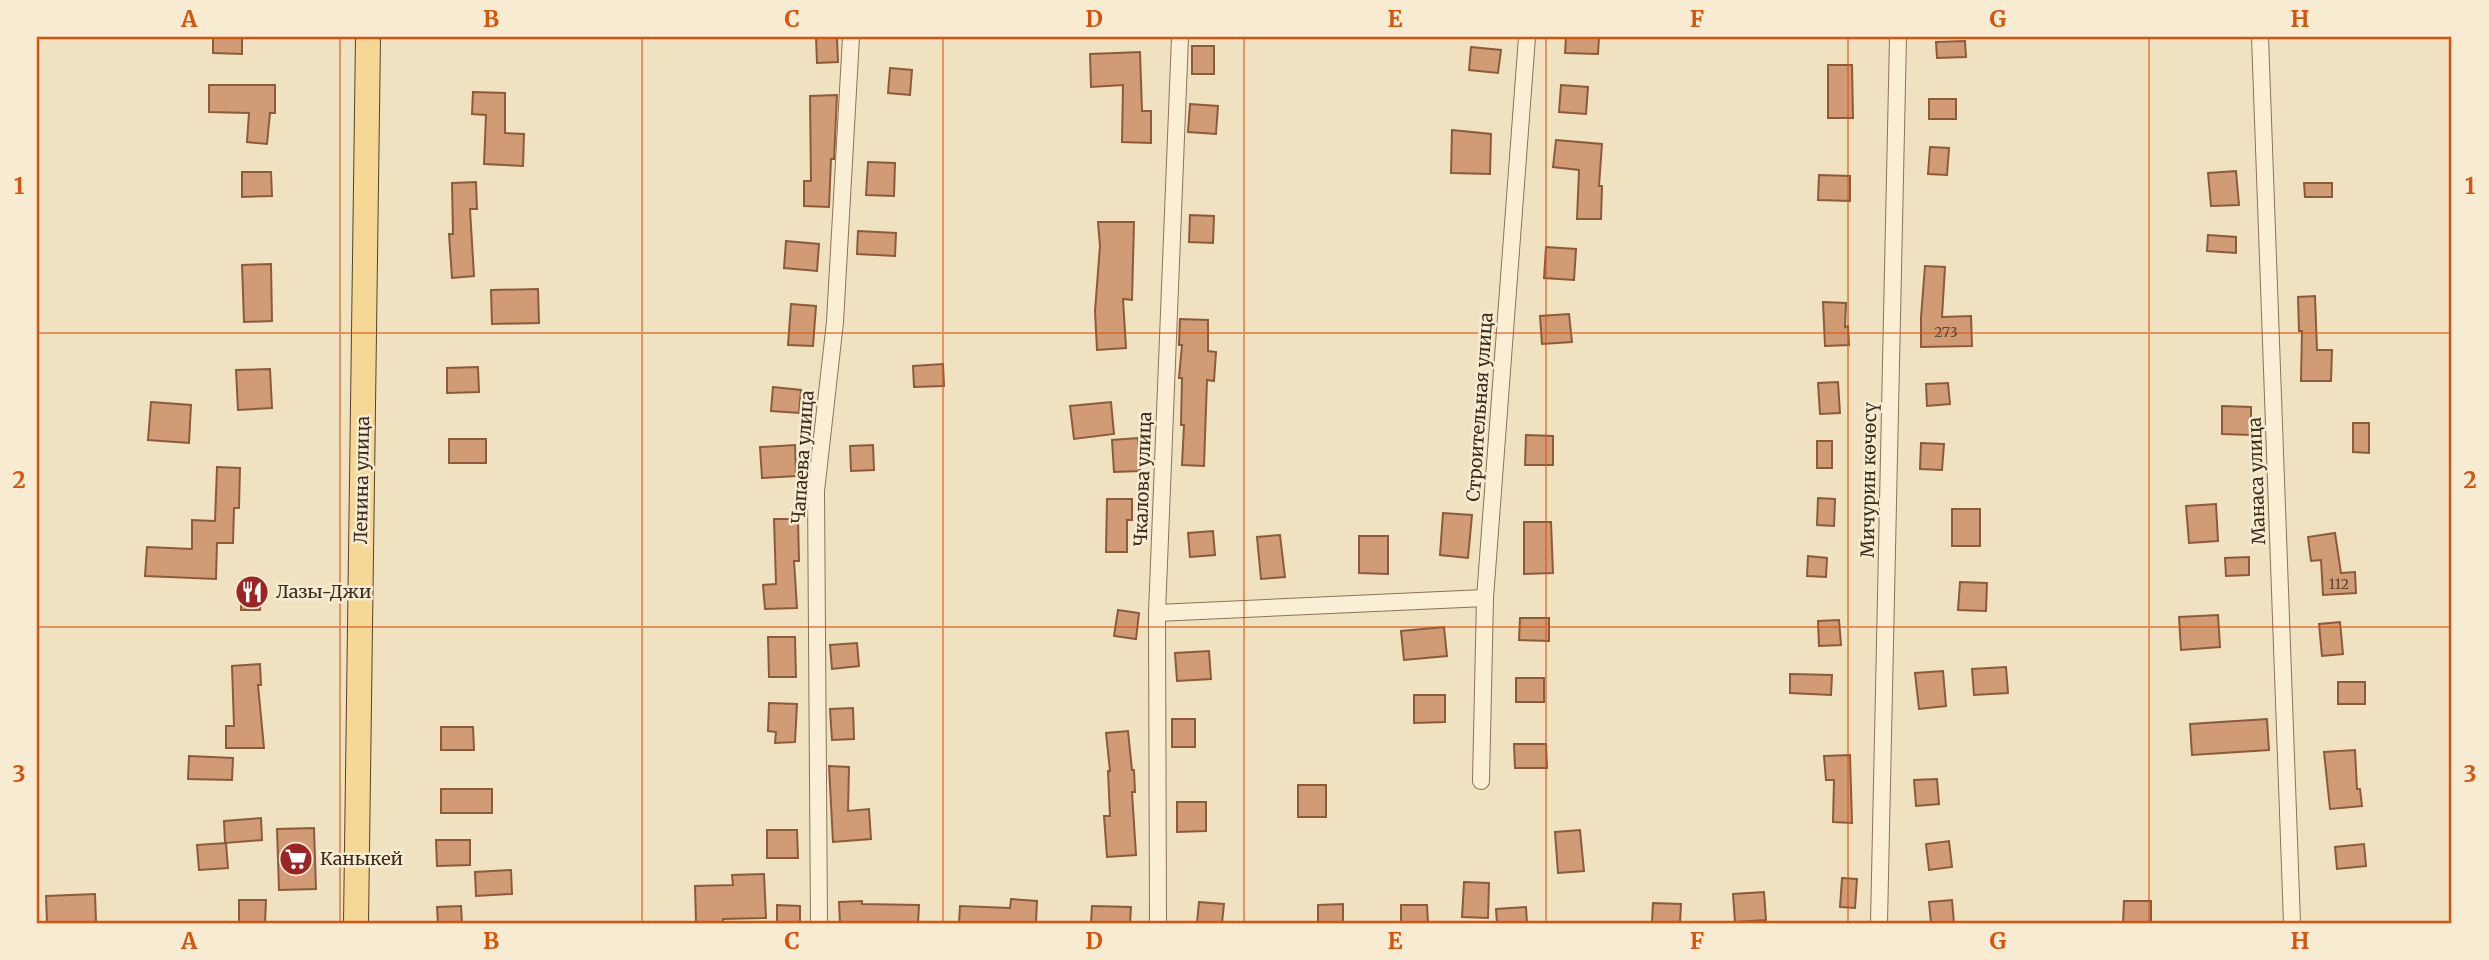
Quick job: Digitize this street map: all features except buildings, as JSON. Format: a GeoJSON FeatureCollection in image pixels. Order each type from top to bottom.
{"type":"FeatureCollection","features":[{"type":"Feature","properties":{"kind":"main road","name":"Ленина улица"},"geometry":{"type":"LineString","coordinates":[[356,923],[368,37]]}},
{"type":"Feature","properties":{"kind":"street","name":"Чапаева улица"},"geometry":{"type":"LineString","coordinates":[[819,923],[816,491],[835,322],[851,37]]}},
{"type":"Feature","properties":{"kind":"street","name":"Чкалова улица"},"geometry":{"type":"LineString","coordinates":[[1158,923],[1157,613],[1180,37]]}},
{"type":"Feature","properties":{"kind":"street","name":"Строительная улица"},"geometry":{"type":"LineString","coordinates":[[1482,781],[1485,598],[1527,37]]}},
{"type":"Feature","properties":{"kind":"street","name":"Мичурин көчөсү"},"geometry":{"type":"LineString","coordinates":[[1879,923],[1898,37]]}},
{"type":"Feature","properties":{"kind":"street","name":"Манаса улица"},"geometry":{"type":"LineString","coordinates":[[2260,37],[2292,923]]}},
{"type":"Feature","properties":{"kind":"street"},"geometry":{"type":"LineString","coordinates":[[1157,613],[1485,598]]}},
{"type":"Feature","properties":{"kind":"place","name":"Лазы-Джи"},"geometry":{"type":"Point","coordinates":[252,592]}},
{"type":"Feature","properties":{"kind":"place","name":"Каныкей"},"geometry":{"type":"Point","coordinates":[296,859]}}]}
